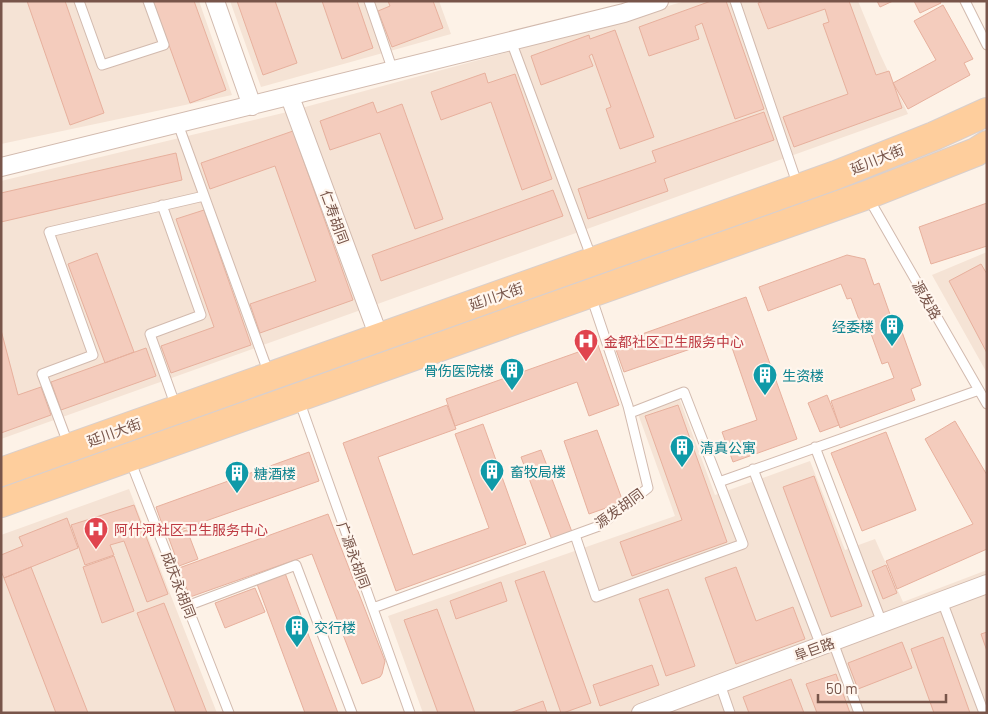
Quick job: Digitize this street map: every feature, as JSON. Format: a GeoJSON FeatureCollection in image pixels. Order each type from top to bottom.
{"type":"FeatureCollection","features":[{"type":"Feature","properties":{"kind":"main road","name":"延川大街"},"geometry":{"type":"LineString","coordinates":[[1,472],[836,175],[934,136],[987,112]]}},
{"type":"Feature","properties":{"kind":"main road","name":"延川大街"},"geometry":{"type":"LineString","coordinates":[[1,503],[867,195],[976,152],[987,145]]}},
{"type":"Feature","properties":{"kind":"street"},"geometry":{"type":"LineString","coordinates":[[215,1],[252,106]]}},
{"type":"Feature","properties":{"kind":"street"},"geometry":{"type":"LineString","coordinates":[[1,167],[624,13],[659,1]]}},
{"type":"Feature","properties":{"kind":"street","name":"仁寿胡同"},"geometry":{"type":"LineString","coordinates":[[290,96],[379,337]]}},
{"type":"Feature","properties":{"kind":"street","name":"阜巨路"},"geometry":{"type":"LineString","coordinates":[[641,713],[987,584]]}},
{"type":"Feature","properties":{"kind":"lane"},"geometry":{"type":"LineString","coordinates":[[79,1],[102,65],[164,45],[148,1]]}},
{"type":"Feature","properties":{"kind":"lane"},"geometry":{"type":"LineString","coordinates":[[368,1],[393,71]]}},
{"type":"Feature","properties":{"kind":"lane"},"geometry":{"type":"LineString","coordinates":[[735,1],[799,188]]}},
{"type":"Feature","properties":{"kind":"lane"},"geometry":{"type":"LineString","coordinates":[[965,1],[987,45]]}},
{"type":"Feature","properties":{"kind":"lane"},"geometry":{"type":"LineString","coordinates":[[511,41],[592,262]]}},
{"type":"Feature","properties":{"kind":"lane"},"geometry":{"type":"LineString","coordinates":[[178,124],[270,376]]}},
{"type":"Feature","properties":{"kind":"lane","name":"源发路"},"geometry":{"type":"LineString","coordinates":[[867,195],[987,404]]}},
{"type":"Feature","properties":{"kind":"lane"},"geometry":{"type":"LineString","coordinates":[[70,448],[42,374],[93,355],[49,232],[204,196]]}},
{"type":"Feature","properties":{"kind":"lane"},"geometry":{"type":"LineString","coordinates":[[162,205],[201,315],[150,334],[177,409]]}},
{"type":"Feature","properties":{"kind":"lane","name":"源发胡同"},"geometry":{"type":"LineString","coordinates":[[373,608],[599,526],[648,488],[630,413],[591,293]]}},
{"type":"Feature","properties":{"kind":"lane"},"geometry":{"type":"LineString","coordinates":[[718,482],[979,390]]}},
{"type":"Feature","properties":{"kind":"lane"},"geometry":{"type":"LineString","coordinates":[[574,535],[596,597],[742,544],[684,392],[630,413]]}},
{"type":"Feature","properties":{"kind":"lane","name":"广源永胡同"},"geometry":{"type":"LineString","coordinates":[[298,397],[410,713]]}},
{"type":"Feature","properties":{"kind":"lane"},"geometry":{"type":"LineString","coordinates":[[815,447],[882,624]]}},
{"type":"Feature","properties":{"kind":"lane","name":"成庆永胡同"},"geometry":{"type":"LineString","coordinates":[[129,458],[229,713]]}},
{"type":"Feature","properties":{"kind":"lane"},"geometry":{"type":"LineString","coordinates":[[753,469],[827,644],[859,713]]}},
{"type":"Feature","properties":{"kind":"lane"},"geometry":{"type":"LineString","coordinates":[[187,606],[296,565],[352,713]]}},
{"type":"Feature","properties":{"kind":"lane"},"geometry":{"type":"LineString","coordinates":[[942,601],[984,713]]}},
{"type":"Feature","properties":{"kind":"lane"},"geometry":{"type":"LineString","coordinates":[[720,684],[730,713]]}},
{"type":"Feature","properties":{"kind":"shaded area"},"geometry":{"type":"Polygon","coordinates":[[[1,1],[199,1],[232,95],[1,144],[1,1]]]}},
{"type":"Feature","properties":{"kind":"shaded area"},"geometry":{"type":"Polygon","coordinates":[[[230,1],[439,1],[451,34],[261,87],[230,1]]]}},
{"type":"Feature","properties":{"kind":"shaded area"},"geometry":{"type":"Polygon","coordinates":[[[685,1],[858,1],[908,114],[1,439],[1,181],[283,113],[578,33],[685,1]]]}},
{"type":"Feature","properties":{"kind":"shaded area"},"geometry":{"type":"Polygon","coordinates":[[[987,252],[987,373],[932,275],[987,252]]]}},
{"type":"Feature","properties":{"kind":"shaded area"},"geometry":{"type":"Polygon","coordinates":[[[678,395],[715,495],[810,461],[845,550],[875,539],[903,602],[987,570],[987,713],[423,713],[388,616],[675,516],[637,411],[678,395]]]}},
{"type":"Feature","properties":{"kind":"shaded area"},"geometry":{"type":"Polygon","coordinates":[[[129,489],[217,713],[1,713],[1,535],[129,489]]]}},
{"type":"Feature","properties":{"kind":"building"},"geometry":{"type":"Polygon","coordinates":[[[27,1],[65,1],[104,113],[70,125],[27,1]]]}},
{"type":"Feature","properties":{"kind":"building"},"geometry":{"type":"Polygon","coordinates":[[[153,1],[194,1],[226,90],[190,103],[153,1]]]}},
{"type":"Feature","properties":{"kind":"building"},"geometry":{"type":"Polygon","coordinates":[[[237,1],[275,1],[297,63],[263,75],[237,1]]]}},
{"type":"Feature","properties":{"kind":"building"},"geometry":{"type":"Polygon","coordinates":[[[322,1],[357,1],[373,48],[342,59],[322,1]]]}},
{"type":"Feature","properties":{"kind":"building"},"geometry":{"type":"Polygon","coordinates":[[[388,1],[433,1],[443,28],[392,47],[378,11],[390,6],[388,1]]]}},
{"type":"Feature","properties":{"kind":"building"},"geometry":{"type":"Polygon","coordinates":[[[711,1],[726,1],[764,109],[735,119],[702,23],[695,26],[699,39],[649,56],[639,27],[711,1]]]}},
{"type":"Feature","properties":{"kind":"building"},"geometry":{"type":"Polygon","coordinates":[[[764,1],[849,1],[876,75],[889,71],[902,108],[794,147],[783,117],[848,94],[823,24],[829,22],[825,9],[768,29],[758,3],[764,1]]]}},
{"type":"Feature","properties":{"kind":"building"},"geometry":{"type":"Polygon","coordinates":[[[877,1],[893,1],[880,7],[877,1]]]}},
{"type":"Feature","properties":{"kind":"building"},"geometry":{"type":"Polygon","coordinates":[[[914,1],[940,1],[941,3],[920,13],[914,1]]]}},
{"type":"Feature","properties":{"kind":"building"},"geometry":{"type":"Polygon","coordinates":[[[943,5],[973,59],[964,63],[970,75],[908,109],[893,83],[936,60],[914,21],[943,5]]]}},
{"type":"Feature","properties":{"kind":"building"},"geometry":{"type":"Polygon","coordinates":[[[615,30],[654,137],[620,149],[606,109],[611,107],[592,54],[589,56],[593,66],[541,85],[531,56],[589,35],[590,39],[615,30]]]}},
{"type":"Feature","properties":{"kind":"building"},"geometry":{"type":"Polygon","coordinates":[[[485,73],[488,83],[515,74],[552,179],[522,190],[491,102],[441,120],[431,92],[485,73]]]}},
{"type":"Feature","properties":{"kind":"building"},"geometry":{"type":"Polygon","coordinates":[[[373,102],[377,113],[402,104],[443,219],[415,229],[380,133],[330,150],[320,121],[373,102]]]}},
{"type":"Feature","properties":{"kind":"building"},"geometry":{"type":"Polygon","coordinates":[[[764,112],[774,140],[664,179],[668,191],[588,219],[578,189],[656,162],[652,151],[764,112]]]}},
{"type":"Feature","properties":{"kind":"building"},"geometry":{"type":"Polygon","coordinates":[[[293,131],[353,300],[260,333],[250,304],[316,281],[275,166],[210,189],[201,163],[293,131]]]}},
{"type":"Feature","properties":{"kind":"building"},"geometry":{"type":"Polygon","coordinates":[[[176,153],[182,180],[1,222],[1,193],[176,153]]]}},
{"type":"Feature","properties":{"kind":"building"},"geometry":{"type":"Polygon","coordinates":[[[553,190],[563,216],[381,281],[372,255],[553,190]]]}},
{"type":"Feature","properties":{"kind":"building"},"geometry":{"type":"Polygon","coordinates":[[[987,203],[987,246],[931,264],[919,227],[987,203]]]}},
{"type":"Feature","properties":{"kind":"building"},"geometry":{"type":"Polygon","coordinates":[[[204,210],[251,345],[171,373],[161,346],[214,327],[176,219],[204,210]]]}},
{"type":"Feature","properties":{"kind":"building"},"geometry":{"type":"Polygon","coordinates":[[[97,253],[134,352],[105,363],[68,264],[97,253]]]}},
{"type":"Feature","properties":{"kind":"building","name":"经委楼"},"geometry":{"type":"Polygon","coordinates":[[[847,255],[865,259],[874,285],[879,283],[892,320],[897,318],[921,385],[911,389],[915,400],[840,428],[831,401],[894,378],[888,362],[882,364],[870,331],[864,333],[851,298],[847,299],[841,284],[768,311],[759,287],[847,255]]]}},
{"type":"Feature","properties":{"kind":"building"},"geometry":{"type":"Polygon","coordinates":[[[981,264],[987,274],[987,353],[949,281],[981,264]]]}},
{"type":"Feature","properties":{"kind":"building","name":"生资楼"},"geometry":{"type":"Polygon","coordinates":[[[746,297],[797,439],[733,462],[722,432],[757,420],[728,336],[624,372],[614,344],[746,297]]]}},
{"type":"Feature","properties":{"kind":"building"},"geometry":{"type":"Polygon","coordinates":[[[1,330],[18,395],[41,387],[51,415],[1,433],[1,330]]]}},
{"type":"Feature","properties":{"kind":"building","name":"骨伤医院楼"},"geometry":{"type":"Polygon","coordinates":[[[598,345],[619,405],[589,416],[577,382],[455,426],[446,399],[598,345]]]}},
{"type":"Feature","properties":{"kind":"building"},"geometry":{"type":"Polygon","coordinates":[[[146,348],[156,376],[61,410],[51,382],[146,348]]]}},
{"type":"Feature","properties":{"kind":"building"},"geometry":{"type":"Polygon","coordinates":[[[827,395],[839,425],[820,432],[808,403],[827,395]]]}},
{"type":"Feature","properties":{"kind":"building","name":"畜牧局楼"},"geometry":{"type":"Polygon","coordinates":[[[447,405],[456,429],[378,457],[413,555],[489,528],[455,434],[483,424],[526,544],[396,591],[343,443],[447,405]]]}},
{"type":"Feature","properties":{"kind":"building","name":"清真公寓"},"geometry":{"type":"Polygon","coordinates":[[[678,405],[727,542],[632,576],[620,542],[682,520],[645,416],[678,405]]]}},
{"type":"Feature","properties":{"kind":"building"},"geometry":{"type":"Polygon","coordinates":[[[955,421],[987,475],[987,549],[897,589],[886,561],[973,524],[925,439],[955,421]]]}},
{"type":"Feature","properties":{"kind":"building"},"geometry":{"type":"Polygon","coordinates":[[[597,430],[623,502],[589,514],[564,441],[597,430]]]}},
{"type":"Feature","properties":{"kind":"building"},"geometry":{"type":"Polygon","coordinates":[[[886,432],[916,510],[862,531],[831,453],[886,432]]]}},
{"type":"Feature","properties":{"kind":"building"},"geometry":{"type":"Polygon","coordinates":[[[541,450],[572,532],[552,540],[521,457],[541,450]]]}},
{"type":"Feature","properties":{"kind":"building","name":"糖酒楼"},"geometry":{"type":"Polygon","coordinates":[[[309,452],[319,481],[166,535],[156,507],[309,452]]]}},
{"type":"Feature","properties":{"kind":"building"},"geometry":{"type":"Polygon","coordinates":[[[814,476],[862,606],[831,617],[783,487],[814,476]]]}},
{"type":"Feature","properties":{"kind":"building","name":"阿什河社区卫生服务中心"},"geometry":{"type":"Polygon","coordinates":[[[134,505],[168,594],[147,602],[124,541],[110,545],[114,555],[85,565],[71,525],[134,505]]]}},
{"type":"Feature","properties":{"kind":"building"},"geometry":{"type":"Polygon","coordinates":[[[328,514],[385,661],[380,677],[362,684],[312,554],[190,597],[179,568],[328,514]]]}},
{"type":"Feature","properties":{"kind":"building"},"geometry":{"type":"Polygon","coordinates":[[[67,518],[78,548],[4,578],[1,571],[1,555],[23,546],[19,537],[67,518]]]}},
{"type":"Feature","properties":{"kind":"building"},"geometry":{"type":"Polygon","coordinates":[[[187,530],[198,559],[179,566],[168,536],[187,530]]]}},
{"type":"Feature","properties":{"kind":"building"},"geometry":{"type":"Polygon","coordinates":[[[114,556],[134,611],[102,623],[83,567],[114,556]]]}},
{"type":"Feature","properties":{"kind":"building"},"geometry":{"type":"Polygon","coordinates":[[[886,565],[897,593],[883,599],[872,571],[886,565]]]}},
{"type":"Feature","properties":{"kind":"building"},"geometry":{"type":"Polygon","coordinates":[[[31,567],[88,713],[56,713],[4,578],[31,567]]]}},
{"type":"Feature","properties":{"kind":"building"},"geometry":{"type":"Polygon","coordinates":[[[736,567],[756,621],[793,607],[805,639],[736,664],[705,578],[736,567]]]}},
{"type":"Feature","properties":{"kind":"building"},"geometry":{"type":"Polygon","coordinates":[[[544,571],[591,703],[563,713],[561,713],[515,581],[544,571]]]}},
{"type":"Feature","properties":{"kind":"building","name":"交行楼"},"geometry":{"type":"Polygon","coordinates":[[[285,573],[338,713],[305,713],[257,584],[285,573]]]}},
{"type":"Feature","properties":{"kind":"building"},"geometry":{"type":"Polygon","coordinates":[[[501,582],[507,601],[456,619],[450,601],[501,582]]]}},
{"type":"Feature","properties":{"kind":"building"},"geometry":{"type":"Polygon","coordinates":[[[255,588],[265,612],[225,628],[215,603],[255,588]]]}},
{"type":"Feature","properties":{"kind":"building"},"geometry":{"type":"Polygon","coordinates":[[[668,589],[695,666],[666,676],[639,599],[668,589]]]}},
{"type":"Feature","properties":{"kind":"building"},"geometry":{"type":"Polygon","coordinates":[[[164,603],[207,713],[176,713],[137,613],[164,603]]]}},
{"type":"Feature","properties":{"kind":"building"},"geometry":{"type":"Polygon","coordinates":[[[437,609],[475,713],[438,713],[404,620],[437,609]]]}},
{"type":"Feature","properties":{"kind":"building"},"geometry":{"type":"Polygon","coordinates":[[[987,632],[987,651],[981,634],[987,632]]]}},
{"type":"Feature","properties":{"kind":"building"},"geometry":{"type":"Polygon","coordinates":[[[943,637],[970,713],[934,713],[911,649],[943,637]]]}},
{"type":"Feature","properties":{"kind":"building"},"geometry":{"type":"Polygon","coordinates":[[[902,642],[912,668],[858,689],[848,663],[902,642]]]}},
{"type":"Feature","properties":{"kind":"building"},"geometry":{"type":"Polygon","coordinates":[[[652,665],[659,685],[600,706],[593,685],[652,665]]]}},
{"type":"Feature","properties":{"kind":"building"},"geometry":{"type":"Polygon","coordinates":[[[836,674],[850,713],[817,713],[806,684],[836,674]]]}},
{"type":"Feature","properties":{"kind":"building"},"geometry":{"type":"Polygon","coordinates":[[[791,679],[804,713],[749,713],[743,697],[791,679]]]}},
{"type":"Feature","properties":{"kind":"building"},"geometry":{"type":"Polygon","coordinates":[[[543,701],[547,713],[510,713],[543,701]]]}},
{"type":"Feature","properties":{"kind":"place","name":"经委楼"},"geometry":{"type":"Point","coordinates":[892,347]}},
{"type":"Feature","properties":{"kind":"place","name":"金都社区卫生服务中心"},"geometry":{"type":"Point","coordinates":[586,362]}},
{"type":"Feature","properties":{"kind":"place","name":"骨伤医院楼"},"geometry":{"type":"Point","coordinates":[512,391]}},
{"type":"Feature","properties":{"kind":"place","name":"生资楼"},"geometry":{"type":"Point","coordinates":[765,396]}},
{"type":"Feature","properties":{"kind":"place","name":"清真公寓"},"geometry":{"type":"Point","coordinates":[682,468]}},
{"type":"Feature","properties":{"kind":"place","name":"畜牧局楼"},"geometry":{"type":"Point","coordinates":[492,492]}},
{"type":"Feature","properties":{"kind":"place","name":"糖酒楼"},"geometry":{"type":"Point","coordinates":[237,494]}},
{"type":"Feature","properties":{"kind":"place","name":"阿什河社区卫生服务中心"},"geometry":{"type":"Point","coordinates":[96,550]}},
{"type":"Feature","properties":{"kind":"place","name":"交行楼"},"geometry":{"type":"Point","coordinates":[297,648]}}]}
